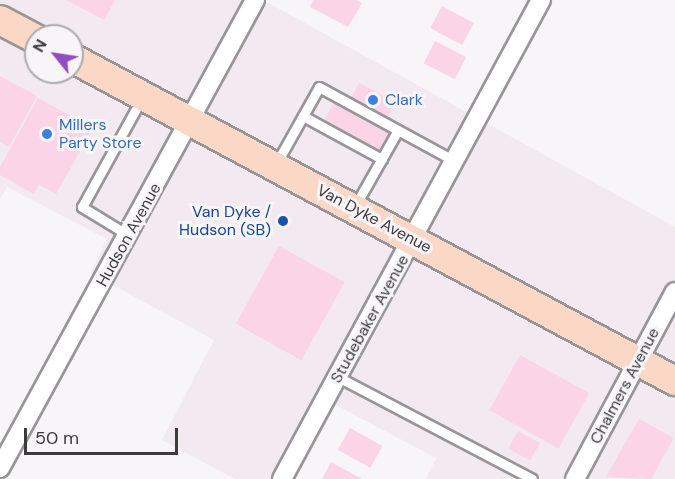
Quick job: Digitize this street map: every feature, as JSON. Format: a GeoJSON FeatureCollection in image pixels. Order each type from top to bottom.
{"type":"FeatureCollection","features":[{"type":"Feature","properties":{"kind":"main road"},"geometry":{"type":"LineString","coordinates":[[0,20],[24,33]]}},
{"type":"Feature","properties":{"kind":"main road","name":"Van Dyke Avenue"},"geometry":{"type":"LineString","coordinates":[[84,64],[675,381]]}},
{"type":"Feature","properties":{"kind":"street","name":"Hudson Avenue"},"geometry":{"type":"LineString","coordinates":[[0,468],[255,0]]}},
{"type":"Feature","properties":{"kind":"street","name":"Studebaker Avenue"},"geometry":{"type":"LineString","coordinates":[[282,479],[541,0]]}},
{"type":"Feature","properties":{"kind":"street","name":"Chalmers Avenue"},"geometry":{"type":"LineString","coordinates":[[575,479],[675,292]]}},
{"type":"Feature","properties":{"kind":"lane"},"geometry":{"type":"LineString","coordinates":[[275,166],[319,87],[455,161]]}},
{"type":"Feature","properties":{"kind":"lane"},"geometry":{"type":"LineString","coordinates":[[129,235],[82,207],[143,96]]}},
{"type":"Feature","properties":{"kind":"lane"},"geometry":{"type":"LineString","coordinates":[[303,116],[382,159]]}},
{"type":"Feature","properties":{"kind":"lane"},"geometry":{"type":"LineString","coordinates":[[354,208],[398,130]]}},
{"type":"Feature","properties":{"kind":"lane"},"geometry":{"type":"LineString","coordinates":[[338,377],[531,479]]}},
{"type":"Feature","properties":{"kind":"shaded area"},"geometry":{"type":"Polygon","coordinates":[[[0,0],[263,0],[675,227],[675,479],[426,479],[436,458],[336,405],[296,479],[235,479],[162,440],[214,340],[91,273],[107,239],[7,187],[0,199],[0,0]]]}},
{"type":"Feature","properties":{"kind":"building"},"geometry":{"type":"Polygon","coordinates":[[[66,0],[115,0],[104,20],[66,0]]]}},
{"type":"Feature","properties":{"kind":"building"},"geometry":{"type":"Polygon","coordinates":[[[313,0],[356,0],[362,3],[348,27],[310,7],[313,0]]]}},
{"type":"Feature","properties":{"kind":"building"},"geometry":{"type":"Polygon","coordinates":[[[442,6],[474,23],[462,45],[430,28],[442,6]]]}},
{"type":"Feature","properties":{"kind":"building"},"geometry":{"type":"Polygon","coordinates":[[[435,41],[466,57],[455,79],[424,63],[435,41]]]}},
{"type":"Feature","properties":{"kind":"building"},"geometry":{"type":"Polygon","coordinates":[[[0,76],[37,96],[9,147],[0,142],[0,76]]]}},
{"type":"Feature","properties":{"kind":"building"},"geometry":{"type":"Polygon","coordinates":[[[359,83],[395,102],[387,118],[351,99],[359,83]]]}},
{"type":"Feature","properties":{"kind":"building"},"geometry":{"type":"Polygon","coordinates":[[[38,98],[93,128],[56,194],[39,185],[34,194],[0,175],[0,167],[38,98]]]}},
{"type":"Feature","properties":{"kind":"building"},"geometry":{"type":"Polygon","coordinates":[[[335,101],[392,133],[381,153],[324,121],[335,101]]]}},
{"type":"Feature","properties":{"kind":"building"},"geometry":{"type":"Polygon","coordinates":[[[279,246],[345,282],[301,360],[236,324],[279,246]]]}},
{"type":"Feature","properties":{"kind":"building"},"geometry":{"type":"Polygon","coordinates":[[[520,355],[589,393],[559,448],[489,410],[520,355]]]}},
{"type":"Feature","properties":{"kind":"building"},"geometry":{"type":"Polygon","coordinates":[[[639,419],[674,438],[651,479],[606,477],[639,419]]]}},
{"type":"Feature","properties":{"kind":"building"},"geometry":{"type":"Polygon","coordinates":[[[350,428],[382,446],[370,468],[338,450],[350,428]]]}},
{"type":"Feature","properties":{"kind":"building"},"geometry":{"type":"Polygon","coordinates":[[[518,431],[540,443],[530,461],[508,448],[518,431]]]}},
{"type":"Feature","properties":{"kind":"building"},"geometry":{"type":"Polygon","coordinates":[[[331,462],[362,479],[322,479],[331,462]]]}},
{"type":"Feature","properties":{"kind":"place","name":"Clark"},"geometry":{"type":"Point","coordinates":[373,100]}},
{"type":"Feature","properties":{"kind":"place","name":"Millers Party Store"},"geometry":{"type":"Point","coordinates":[47,134]}},
{"type":"Feature","properties":{"kind":"place","name":"Van Dyke / Hudson (SB)"},"geometry":{"type":"Point","coordinates":[283,221]}}]}
